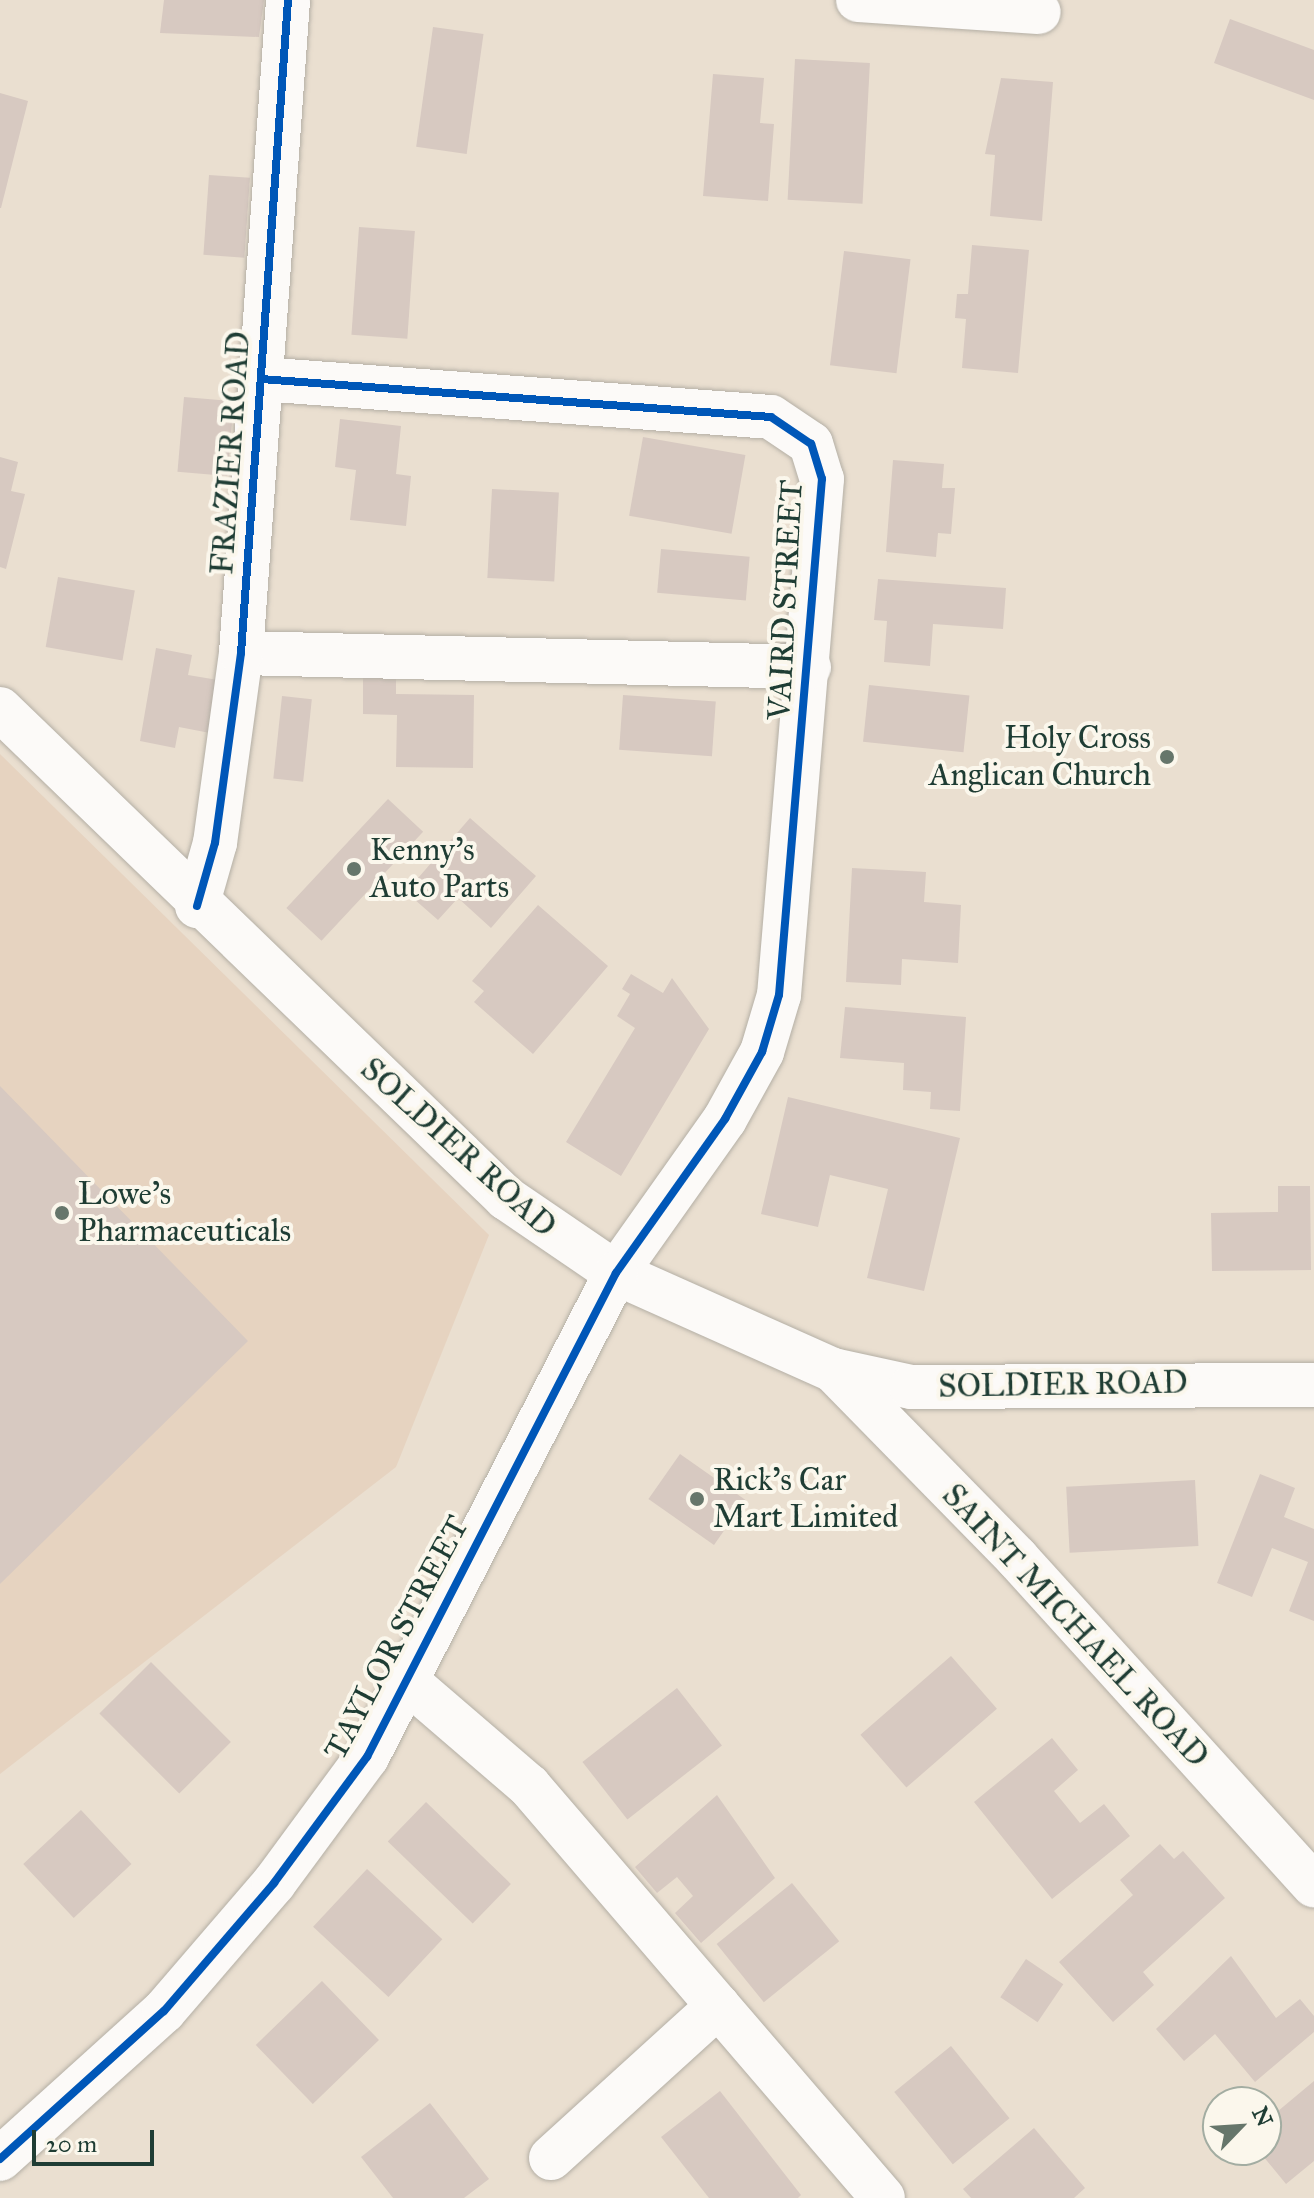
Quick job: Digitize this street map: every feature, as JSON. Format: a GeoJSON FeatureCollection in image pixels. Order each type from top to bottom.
{"type":"FeatureCollection","features":[{"type":"Feature","properties":{"kind":"street","name":"FRAZIER ROAD"},"geometry":{"type":"LineString","coordinates":[[197,906],[215,843],[241,653],[288,0]]}},
{"type":"Feature","properties":{"kind":"street"},"geometry":{"type":"LineString","coordinates":[[858,0],[1039,12]]}},
{"type":"Feature","properties":{"kind":"street","name":"VAIRD STREET"},"geometry":{"type":"LineString","coordinates":[[261,379],[771,417],[811,444],[822,479],[809,667],[779,995],[762,1052],[725,1119],[616,1273]]}},
{"type":"Feature","properties":{"kind":"street"},"geometry":{"type":"LineString","coordinates":[[241,653],[809,667]]}},
{"type":"Feature","properties":{"kind":"street","name":"SOLDIER ROAD"},"geometry":{"type":"LineString","coordinates":[[0,709],[197,906],[506,1198],[616,1273],[833,1370],[911,1387],[1314,1385]]}},
{"type":"Feature","properties":{"kind":"street","name":"TAYLOR STREET"},"geometry":{"type":"LineString","coordinates":[[0,2159],[164,2011],[274,1883],[367,1757],[616,1273]]}},
{"type":"Feature","properties":{"kind":"street","name":"SAINT MICHAEL ROAD"},"geometry":{"type":"LineString","coordinates":[[833,1370],[1017,1558],[1314,1886]]}},
{"type":"Feature","properties":{"kind":"street"},"geometry":{"type":"LineString","coordinates":[[408,1682],[529,1786],[883,2198]]}},
{"type":"Feature","properties":{"kind":"street"},"geometry":{"type":"LineString","coordinates":[[551,2158],[718,2006]]}},
{"type":"Feature","properties":{"kind":"shaded area"},"geometry":{"type":"Polygon","coordinates":[[[0,754],[489,1235],[396,1467],[0,1774],[0,754]]]}},
{"type":"Feature","properties":{"kind":"building"},"geometry":{"type":"Polygon","coordinates":[[[164,0],[264,0],[259,37],[160,33],[164,0]]]}},
{"type":"Feature","properties":{"kind":"building"},"geometry":{"type":"Polygon","coordinates":[[[1230,19],[1314,50],[1314,100],[1214,63],[1230,19]]]}},
{"type":"Feature","properties":{"kind":"building"},"geometry":{"type":"Polygon","coordinates":[[[433,27],[484,34],[467,154],[416,147],[433,27]]]}},
{"type":"Feature","properties":{"kind":"building"},"geometry":{"type":"Polygon","coordinates":[[[795,59],[870,63],[863,204],[788,200],[795,59]]]}},
{"type":"Feature","properties":{"kind":"building"},"geometry":{"type":"Polygon","coordinates":[[[713,74],[764,78],[760,123],[774,124],[768,201],[703,196],[713,74]]]}},
{"type":"Feature","properties":{"kind":"building"},"geometry":{"type":"Polygon","coordinates":[[[1001,78],[1053,82],[1042,221],[990,216],[995,155],[985,154],[1001,78]]]}},
{"type":"Feature","properties":{"kind":"building"},"geometry":{"type":"Polygon","coordinates":[[[0,93],[28,101],[1,208],[0,208],[0,93]]]}},
{"type":"Feature","properties":{"kind":"building"},"geometry":{"type":"Polygon","coordinates":[[[209,175],[250,178],[244,258],[203,255],[209,175]]]}},
{"type":"Feature","properties":{"kind":"building"},"geometry":{"type":"Polygon","coordinates":[[[359,227],[415,231],[407,339],[351,335],[359,227]]]}},
{"type":"Feature","properties":{"kind":"building"},"geometry":{"type":"Polygon","coordinates":[[[972,245],[1029,250],[1018,373],[962,368],[966,319],[955,318],[957,294],[968,294],[972,245]]]}},
{"type":"Feature","properties":{"kind":"building"},"geometry":{"type":"Polygon","coordinates":[[[844,251],[911,259],[896,373],[830,365],[844,251]]]}},
{"type":"Feature","properties":{"kind":"building"},"geometry":{"type":"Polygon","coordinates":[[[184,397],[234,401],[227,476],[177,472],[184,397]]]}},
{"type":"Feature","properties":{"kind":"building"},"geometry":{"type":"Polygon","coordinates":[[[340,419],[401,426],[396,474],[411,476],[406,526],[350,520],[356,470],[335,467],[340,419]]]}},
{"type":"Feature","properties":{"kind":"building"},"geometry":{"type":"Polygon","coordinates":[[[643,437],[745,455],[732,534],[629,516],[643,437]]]}},
{"type":"Feature","properties":{"kind":"building"},"geometry":{"type":"Polygon","coordinates":[[[0,457],[18,462],[11,491],[25,494],[6,569],[0,567],[0,457]]]}},
{"type":"Feature","properties":{"kind":"building"},"geometry":{"type":"Polygon","coordinates":[[[893,460],[944,464],[942,488],[955,488],[951,534],[938,533],[936,557],[886,552],[893,460]]]}},
{"type":"Feature","properties":{"kind":"building"},"geometry":{"type":"Polygon","coordinates":[[[492,489],[559,493],[554,581],[487,578],[492,489]]]}},
{"type":"Feature","properties":{"kind":"building"},"geometry":{"type":"Polygon","coordinates":[[[661,549],[750,557],[746,601],[657,593],[661,549]]]}},
{"type":"Feature","properties":{"kind":"building"},"geometry":{"type":"Polygon","coordinates":[[[58,577],[135,591],[122,660],[46,647],[58,577]]]}},
{"type":"Feature","properties":{"kind":"building"},"geometry":{"type":"Polygon","coordinates":[[[878,579],[1006,588],[1003,629],[933,624],[930,666],[884,662],[887,621],[874,620],[878,579]]]}},
{"type":"Feature","properties":{"kind":"building"},"geometry":{"type":"Polygon","coordinates":[[[156,648],[192,655],[188,675],[224,681],[215,734],[179,727],[175,748],[140,741],[156,648]]]}},
{"type":"Feature","properties":{"kind":"building"},"geometry":{"type":"Polygon","coordinates":[[[363,668],[396,669],[396,694],[474,695],[473,768],[396,767],[397,715],[363,714],[363,668]]]}},
{"type":"Feature","properties":{"kind":"building"},"geometry":{"type":"Polygon","coordinates":[[[869,685],[969,696],[963,752],[863,742],[869,685]]]}},
{"type":"Feature","properties":{"kind":"building"},"geometry":{"type":"Polygon","coordinates":[[[623,695],[716,701],[712,756],[619,750],[623,695]]]}},
{"type":"Feature","properties":{"kind":"building"},"geometry":{"type":"Polygon","coordinates":[[[282,696],[312,699],[303,782],[273,779],[282,696]]]}},
{"type":"Feature","properties":{"kind":"building","name":"Kenny's Auto Parts"},"geometry":{"type":"Polygon","coordinates":[[[388,799],[423,832],[321,941],[286,908],[388,799]]]}},
{"type":"Feature","properties":{"kind":"building"},"geometry":{"type":"Polygon","coordinates":[[[470,818],[536,876],[491,928],[458,898],[438,920],[406,892],[470,818]]]}},
{"type":"Feature","properties":{"kind":"building"},"geometry":{"type":"Polygon","coordinates":[[[852,868],[926,872],[924,902],[961,905],[958,963],[902,959],[901,985],[846,982],[852,868]]]}},
{"type":"Feature","properties":{"kind":"building"},"geometry":{"type":"Polygon","coordinates":[[[538,905],[608,966],[533,1054],[474,1002],[484,991],[472,981],[538,905]]]}},
{"type":"Feature","properties":{"kind":"building"},"geometry":{"type":"Polygon","coordinates":[[[631,974],[663,993],[672,978],[709,1029],[621,1176],[566,1142],[635,1028],[617,1016],[630,994],[622,989],[631,974]]]}},
{"type":"Feature","properties":{"kind":"building"},"geometry":{"type":"Polygon","coordinates":[[[845,1007],[966,1017],[960,1111],[930,1109],[931,1092],[903,1090],[904,1063],[840,1058],[845,1007]]]}},
{"type":"Feature","properties":{"kind":"building","name":"Lowe's Pharmaceuticals"},"geometry":{"type":"Polygon","coordinates":[[[0,1086],[248,1341],[0,1584],[0,1086]]]}},
{"type":"Feature","properties":{"kind":"building"},"geometry":{"type":"Polygon","coordinates":[[[788,1097],[960,1138],[924,1291],[867,1278],[888,1189],[830,1175],[818,1227],[761,1214],[788,1097]]]}},
{"type":"Feature","properties":{"kind":"building"},"geometry":{"type":"Polygon","coordinates":[[[1278,1186],[1310,1186],[1311,1270],[1212,1271],[1211,1213],[1278,1212],[1278,1186]]]}},
{"type":"Feature","properties":{"kind":"building","name":"Rick's Car Mart Limited"},"geometry":{"type":"Polygon","coordinates":[[[680,1454],[746,1500],[714,1545],[648,1499],[680,1454]]]}},
{"type":"Feature","properties":{"kind":"building"},"geometry":{"type":"Polygon","coordinates":[[[1260,1474],[1295,1488],[1284,1517],[1314,1529],[1314,1621],[1289,1611],[1308,1562],[1272,1548],[1252,1597],[1217,1583],[1260,1474]]]}},
{"type":"Feature","properties":{"kind":"building"},"geometry":{"type":"Polygon","coordinates":[[[1195,1480],[1198,1546],[1070,1553],[1066,1487],[1195,1480]]]}},
{"type":"Feature","properties":{"kind":"building"},"geometry":{"type":"Polygon","coordinates":[[[951,1656],[997,1709],[906,1788],[860,1735],[951,1656]]]}},
{"type":"Feature","properties":{"kind":"building"},"geometry":{"type":"Polygon","coordinates":[[[151,1662],[231,1742],[179,1794],[99,1714],[151,1662]]]}},
{"type":"Feature","properties":{"kind":"building"},"geometry":{"type":"Polygon","coordinates":[[[677,1688],[722,1746],[627,1819],[582,1762],[677,1688]]]}},
{"type":"Feature","properties":{"kind":"building"},"geometry":{"type":"Polygon","coordinates":[[[1052,1738],[1078,1770],[1054,1791],[1080,1823],[1104,1804],[1130,1836],[1052,1899],[974,1802],[1052,1738]]]}},
{"type":"Feature","properties":{"kind":"building"},"geometry":{"type":"Polygon","coordinates":[[[717,1795],[775,1878],[701,1943],[675,1913],[693,1896],[677,1877],[657,1893],[635,1867],[717,1795]]]}},
{"type":"Feature","properties":{"kind":"building"},"geometry":{"type":"Polygon","coordinates":[[[426,1802],[511,1884],[473,1924],[388,1842],[426,1802]]]}},
{"type":"Feature","properties":{"kind":"building"},"geometry":{"type":"Polygon","coordinates":[[[81,1810],[131,1864],[74,1918],[23,1864],[81,1810]]]}},
{"type":"Feature","properties":{"kind":"building"},"geometry":{"type":"Polygon","coordinates":[[[1160,1844],[1174,1859],[1183,1851],[1225,1898],[1143,1972],[1154,1985],[1113,2022],[1059,1962],[1133,1895],[1120,1880],[1160,1844]]]}},
{"type":"Feature","properties":{"kind":"building"},"geometry":{"type":"Polygon","coordinates":[[[367,1869],[442,1939],[388,1997],[313,1927],[367,1869]]]}},
{"type":"Feature","properties":{"kind":"building"},"geometry":{"type":"Polygon","coordinates":[[[792,1883],[839,1941],[764,2002],[717,1944],[792,1883]]]}},
{"type":"Feature","properties":{"kind":"building"},"geometry":{"type":"Polygon","coordinates":[[[1231,1956],[1276,2018],[1300,1999],[1314,2016],[1314,2032],[1255,2082],[1215,2034],[1184,2061],[1156,2029],[1231,1956]]]}},
{"type":"Feature","properties":{"kind":"building"},"geometry":{"type":"Polygon","coordinates":[[[1026,1959],[1063,1984],[1038,2022],[1000,1997],[1026,1959]]]}},
{"type":"Feature","properties":{"kind":"building"},"geometry":{"type":"Polygon","coordinates":[[[322,1981],[379,2040],[313,2104],[256,2045],[322,1981]]]}},
{"type":"Feature","properties":{"kind":"building"},"geometry":{"type":"Polygon","coordinates":[[[951,2046],[1010,2118],[953,2164],[894,2092],[951,2046]]]}},
{"type":"Feature","properties":{"kind":"building"},"geometry":{"type":"Polygon","coordinates":[[[1314,2081],[1314,2161],[1286,2184],[1271,2166],[1282,2166],[1282,2108],[1314,2081]]]}},
{"type":"Feature","properties":{"kind":"building"},"geometry":{"type":"Polygon","coordinates":[[[720,2091],[801,2195],[798,2198],[709,2198],[661,2137],[720,2091]]]}},
{"type":"Feature","properties":{"kind":"building"},"geometry":{"type":"Polygon","coordinates":[[[430,2103],[489,2179],[464,2198],[393,2198],[361,2157],[430,2103]]]}},
{"type":"Feature","properties":{"kind":"building"},"geometry":{"type":"Polygon","coordinates":[[[1034,2128],[1085,2188],[1074,2198],[971,2198],[963,2189],[1034,2128]]]}},
{"type":"Feature","properties":{"kind":"cycle path"},"geometry":{"type":"LineString","coordinates":[[197,906],[215,843],[241,653],[288,0]]}},
{"type":"Feature","properties":{"kind":"cycle path"},"geometry":{"type":"LineString","coordinates":[[0,2159],[164,2011],[274,1883],[367,1757],[616,1273],[725,1119],[762,1052],[779,995],[822,479],[811,444],[771,417],[261,379]]}},
{"type":"Feature","properties":{"kind":"place","name":"Holy Cross Anglican Church"},"geometry":{"type":"Point","coordinates":[1167,757]}},
{"type":"Feature","properties":{"kind":"place","name":"Kenny's Auto Parts"},"geometry":{"type":"Point","coordinates":[354,869]}},
{"type":"Feature","properties":{"kind":"place","name":"Lowe's Pharmaceuticals"},"geometry":{"type":"Point","coordinates":[62,1213]}},
{"type":"Feature","properties":{"kind":"place","name":"Rick's Car Mart Limited"},"geometry":{"type":"Point","coordinates":[697,1499]}}]}
